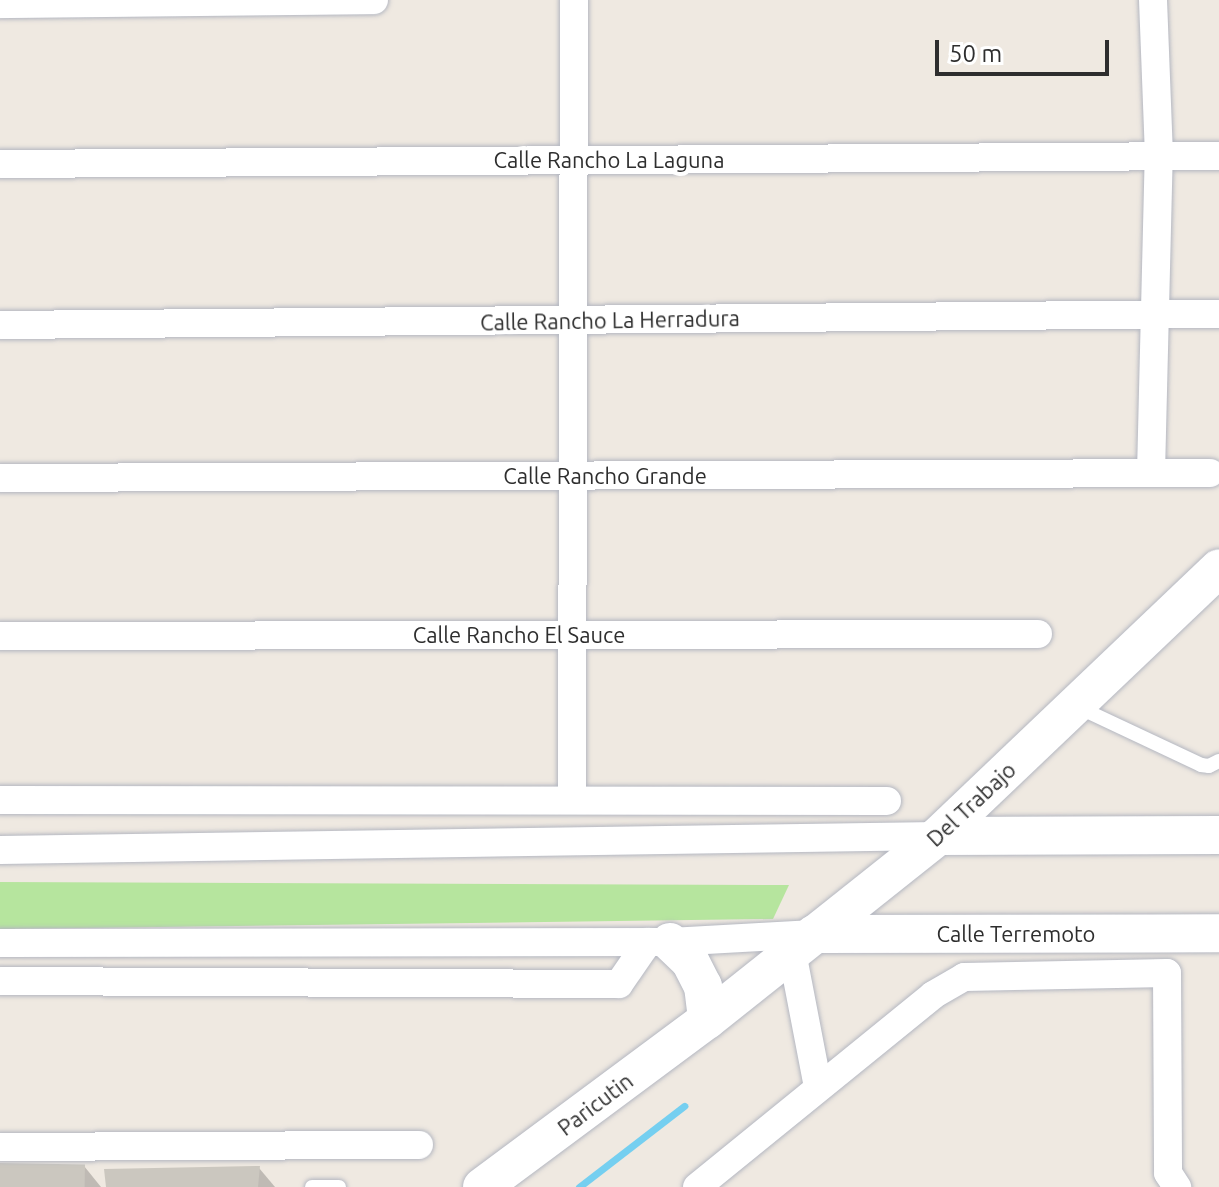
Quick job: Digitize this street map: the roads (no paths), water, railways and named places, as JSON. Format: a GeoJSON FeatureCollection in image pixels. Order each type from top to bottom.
{"type":"FeatureCollection","features":[{"type":"Feature","properties":{"kind":"main road","name":"Del Trabajo"},"geometry":{"type":"LineString","coordinates":[[707,1020],[938,836],[1076,706],[1217,580]]}},
{"type":"Feature","properties":{"kind":"main road"},"geometry":{"type":"LineString","coordinates":[[938,836],[1219,835]]}},
{"type":"Feature","properties":{"kind":"main road","name":"Calle Terremoto"},"geometry":{"type":"LineString","coordinates":[[803,943],[1219,933]]}},
{"type":"Feature","properties":{"kind":"main road"},"geometry":{"type":"LineString","coordinates":[[659,942],[690,961],[703,986],[707,1020]]}},
{"type":"Feature","properties":{"kind":"main road","name":"Paricutin"},"geometry":{"type":"LineString","coordinates":[[482,1187],[707,1020]]}},
{"type":"Feature","properties":{"kind":"street"},"geometry":{"type":"LineString","coordinates":[[0,4],[374,0]]}},
{"type":"Feature","properties":{"kind":"street"},"geometry":{"type":"LineString","coordinates":[[572,800],[575,636],[574,0]]}},
{"type":"Feature","properties":{"kind":"street"},"geometry":{"type":"LineString","coordinates":[[1151,473],[1159,156],[1153,0]]}},
{"type":"Feature","properties":{"kind":"street","name":"Calle Rancho La Laguna"},"geometry":{"type":"LineString","coordinates":[[0,164],[1219,156]]}},
{"type":"Feature","properties":{"kind":"street","name":"Calle Rancho La Herradura"},"geometry":{"type":"LineString","coordinates":[[0,325],[1219,314]]}},
{"type":"Feature","properties":{"kind":"street","name":"Calle Rancho Grande"},"geometry":{"type":"LineString","coordinates":[[0,478],[1210,473]]}},
{"type":"Feature","properties":{"kind":"street","name":"Calle Rancho El Sauce"},"geometry":{"type":"LineString","coordinates":[[0,636],[1038,634]]}},
{"type":"Feature","properties":{"kind":"street"},"geometry":{"type":"LineString","coordinates":[[0,800],[887,801]]}},
{"type":"Feature","properties":{"kind":"street"},"geometry":{"type":"LineString","coordinates":[[0,850],[938,836]]}},
{"type":"Feature","properties":{"kind":"street"},"geometry":{"type":"LineString","coordinates":[[0,981],[619,984],[659,942]]}},
{"type":"Feature","properties":{"kind":"street"},"geometry":{"type":"LineString","coordinates":[[0,943],[803,943],[818,1087]]}},
{"type":"Feature","properties":{"kind":"street"},"geometry":{"type":"LineString","coordinates":[[697,1187],[933,995],[964,977],[1167,973],[1168,1173],[1177,1187]]}},
{"type":"Feature","properties":{"kind":"street"},"geometry":{"type":"LineString","coordinates":[[0,1147],[419,1145]]}},
{"type":"Feature","properties":{"kind":"lane"},"geometry":{"type":"LineString","coordinates":[[1076,706],[1201,765],[1209,766],[1219,761]]}},
{"type":"Feature","properties":{"kind":"lane"},"geometry":{"type":"LineString","coordinates":[[312,1187],[339,1187]]}},
{"type":"Feature","properties":{"kind":"waterway"},"geometry":{"type":"LineString","coordinates":[[579,1187],[684,1106]]}}]}
